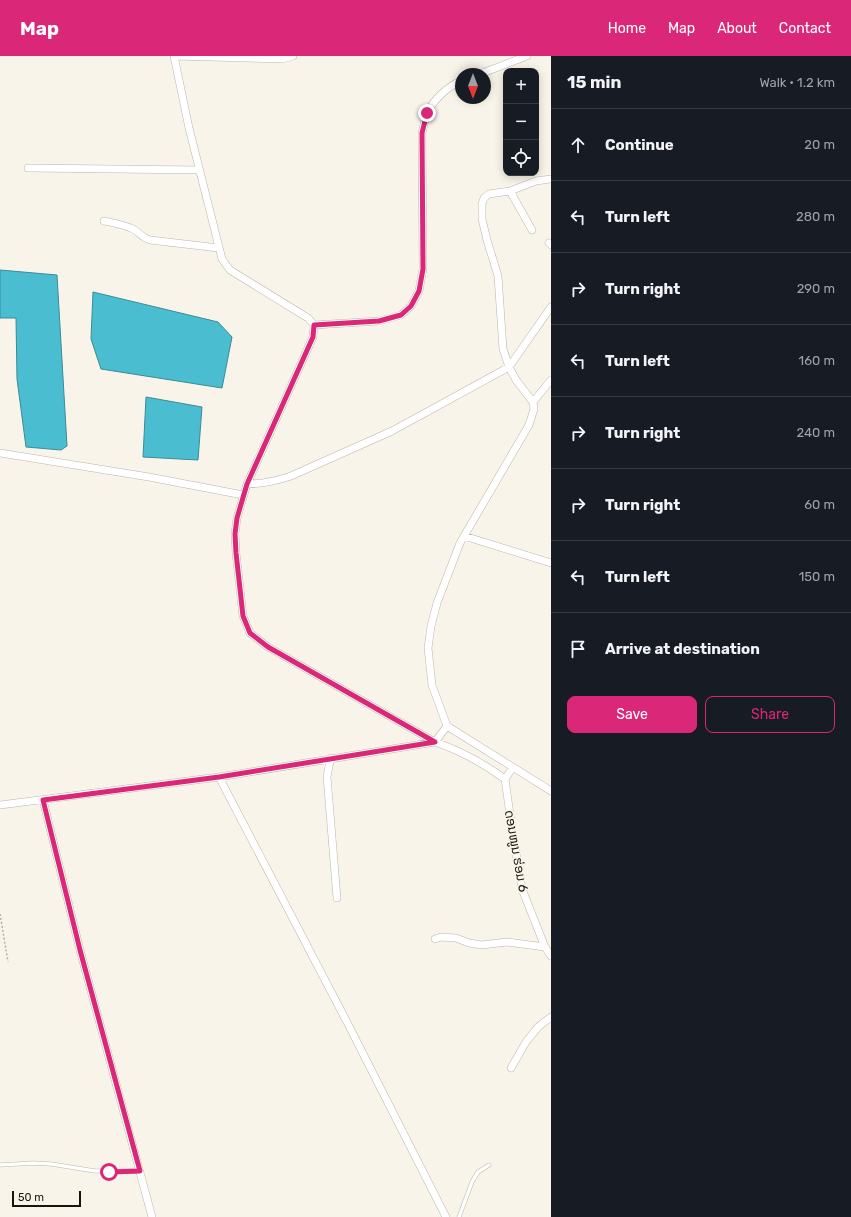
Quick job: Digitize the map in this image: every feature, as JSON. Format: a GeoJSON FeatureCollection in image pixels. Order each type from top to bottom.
{"type":"FeatureCollection","features":[{"type":"Feature","properties":{"kind":"street"},"geometry":{"type":"LineString","coordinates":[[293,56],[282,59],[174,56],[189,128],[222,259],[230,270],[308,318],[314,325],[313,337],[247,484],[237,518],[235,534],[236,553],[243,616],[250,633],[268,647],[435,742],[454,748],[484,764],[505,779],[513,767]]}},
{"type":"Feature","properties":{"kind":"street"},"geometry":{"type":"LineString","coordinates":[[491,70],[527,56]]}},
{"type":"Feature","properties":{"kind":"street"},"geometry":{"type":"LineString","coordinates":[[314,325],[379,321],[401,315],[411,306],[419,291],[423,269],[422,133],[427,113],[439,96],[455,84]]}},
{"type":"Feature","properties":{"kind":"street"},"geometry":{"type":"LineString","coordinates":[[28,168],[200,170]]}},
{"type":"Feature","properties":{"kind":"street"},"geometry":{"type":"LineString","coordinates":[[551,179],[536,181],[510,191],[489,194],[484,198],[482,204],[482,219],[498,276],[503,348],[509,367],[516,380],[533,402],[534,409],[529,425],[460,543],[436,604],[428,648],[432,685],[447,726],[551,790]]}},
{"type":"Feature","properties":{"kind":"street"},"geometry":{"type":"LineString","coordinates":[[510,191],[532,230]]}},
{"type":"Feature","properties":{"kind":"street"},"geometry":{"type":"LineString","coordinates":[[104,221],[136,230],[143,238],[150,240],[219,248]]}},
{"type":"Feature","properties":{"kind":"street"},"geometry":{"type":"LineString","coordinates":[[247,484],[263,484],[298,473],[392,431],[509,367],[551,307]]}},
{"type":"Feature","properties":{"kind":"street"},"geometry":{"type":"LineString","coordinates":[[533,402],[551,380]]}},
{"type":"Feature","properties":{"kind":"street"},"geometry":{"type":"LineString","coordinates":[[0,453],[150,477],[243,495]]}},
{"type":"Feature","properties":{"kind":"street"},"geometry":{"type":"LineString","coordinates":[[464,536],[551,563]]}},
{"type":"Feature","properties":{"kind":"street"},"geometry":{"type":"LineString","coordinates":[[0,805],[219,777],[435,742],[447,726]]}},
{"type":"Feature","properties":{"kind":"street"},"geometry":{"type":"LineString","coordinates":[[331,758],[327,777],[337,898]]}},
{"type":"Feature","properties":{"kind":"street"},"geometry":{"type":"LineString","coordinates":[[219,777],[349,1026],[446,1217]]}},
{"type":"Feature","properties":{"kind":"street","name":"ດອນໜູນ ຮ່ອມ 6"},"geometry":{"type":"LineString","coordinates":[[505,779],[522,889],[545,946],[551,956]]}},
{"type":"Feature","properties":{"kind":"street"},"geometry":{"type":"LineString","coordinates":[[43,800],[80,950],[152,1217]]}},
{"type":"Feature","properties":{"kind":"street"},"geometry":{"type":"LineString","coordinates":[[435,939],[441,937],[456,938],[469,943],[482,944],[507,942],[545,946]]}},
{"type":"Feature","properties":{"kind":"street"},"geometry":{"type":"LineString","coordinates":[[511,1068],[526,1042],[538,1027],[551,1017]]}},
{"type":"Feature","properties":{"kind":"lane"},"geometry":{"type":"LineString","coordinates":[[0,1165],[33,1163],[51,1164],[95,1171],[140,1171]]}},
{"type":"Feature","properties":{"kind":"lane"},"geometry":{"type":"LineString","coordinates":[[459,1217],[472,1182],[478,1172],[489,1165]]}},
{"type":"Feature","properties":{"kind":"path"},"geometry":{"type":"LineString","coordinates":[[0,914],[8,962]]}},
{"type":"Feature","properties":{"kind":"water"},"geometry":{"type":"Polygon","coordinates":[[[0,270],[57,275],[67,446],[61,450],[26,447],[17,379],[16,318],[0,318],[0,270]]]}},
{"type":"Feature","properties":{"kind":"water"},"geometry":{"type":"Polygon","coordinates":[[[93,292],[218,322],[232,337],[222,388],[101,369],[91,339],[93,292]]]}},
{"type":"Feature","properties":{"kind":"water"},"geometry":{"type":"Polygon","coordinates":[[[146,397],[202,407],[198,460],[143,457],[146,397]]]}},
{"type":"Feature","properties":{"kind":"route"},"geometry":{"type":"LineString","coordinates":[[109,1172],[140,1171],[80,950],[43,800],[219,777],[435,742],[268,647],[250,633],[243,616],[235,534],[237,518],[247,484],[313,337],[314,325],[379,321],[401,315],[411,306],[419,291],[423,269],[422,133],[427,113]]}}]}
